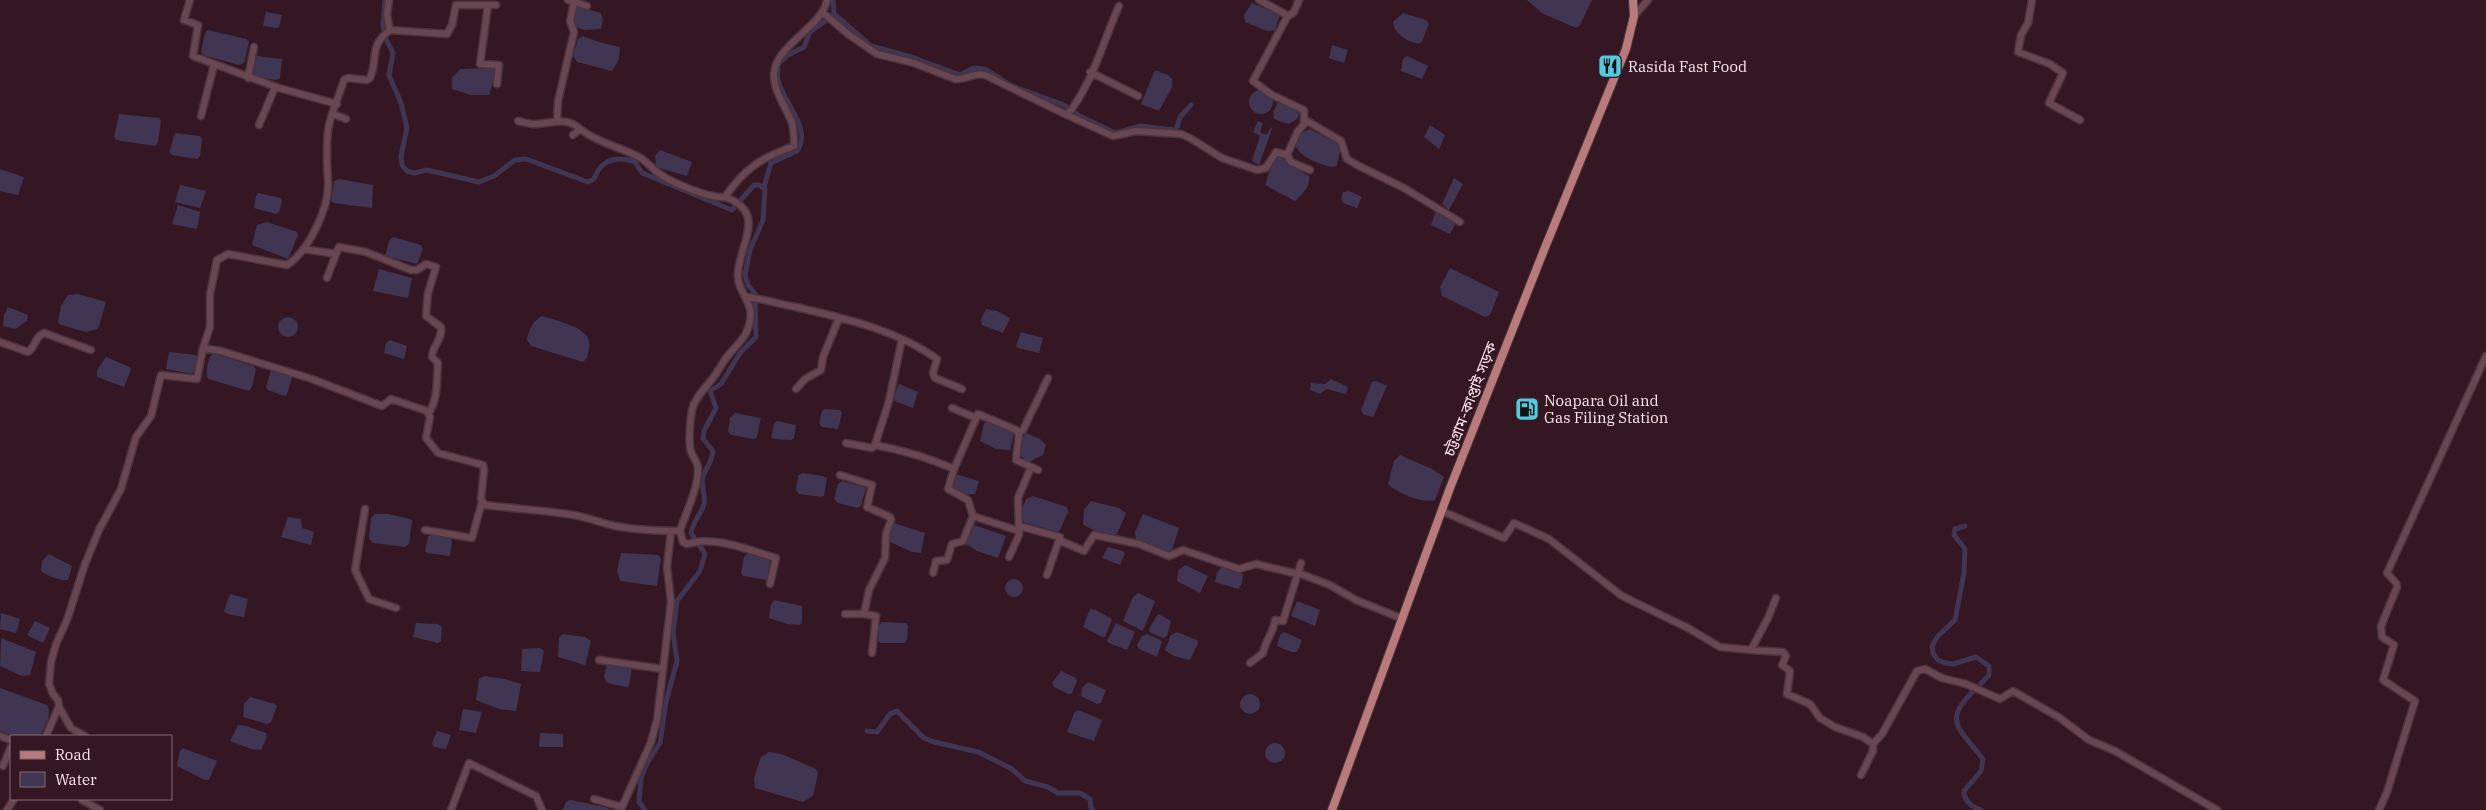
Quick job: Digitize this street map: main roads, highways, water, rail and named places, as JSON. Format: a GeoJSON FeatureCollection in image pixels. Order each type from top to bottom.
{"type":"FeatureCollection","features":[{"type":"Feature","properties":{"kind":"main road","name":"চট্টগ্রাম-কাপ্তাই সড়ক"},"geometry":{"type":"LineString","coordinates":[[1332,810],[1442,512],[1544,250],[1626,48],[1634,16],[1633,0]]}},
{"type":"Feature","properties":{"kind":"water"},"geometry":{"type":"Polygon","coordinates":[[[1527,0],[1592,0],[1580,25],[1576,28],[1542,13],[1527,0]]]}},
{"type":"Feature","properties":{"kind":"water"},"geometry":{"type":"Polygon","coordinates":[[[1252,3],[1280,15],[1275,30],[1267,31],[1245,22],[1244,15],[1252,3]]]}},
{"type":"Feature","properties":{"kind":"water"},"geometry":{"type":"Polygon","coordinates":[[[575,6],[601,13],[603,20],[601,29],[584,30],[574,26],[572,21],[575,6]]]}},
{"type":"Feature","properties":{"kind":"water"},"geometry":{"type":"Polygon","coordinates":[[[266,12],[282,15],[279,27],[263,26],[266,12]]]}},
{"type":"Feature","properties":{"kind":"water"},"geometry":{"type":"Polygon","coordinates":[[[1403,13],[1426,20],[1429,24],[1422,42],[1419,44],[1406,39],[1396,31],[1393,22],[1403,13]]]}},
{"type":"Feature","properties":{"kind":"water"},"geometry":{"type":"Polygon","coordinates":[[[208,30],[246,39],[249,42],[244,63],[239,65],[203,55],[201,52],[205,33],[208,30]]]}},
{"type":"Feature","properties":{"kind":"water"},"geometry":{"type":"Polygon","coordinates":[[[583,36],[620,47],[619,59],[612,71],[577,62],[573,56],[578,39],[583,36]]]}},
{"type":"Feature","properties":{"kind":"water"},"geometry":{"type":"Polygon","coordinates":[[[1332,45],[1348,50],[1344,63],[1329,58],[1332,45]]]}},
{"type":"Feature","properties":{"kind":"water"},"geometry":{"type":"Polygon","coordinates":[[[257,56],[282,59],[280,78],[276,80],[253,76],[257,56]]]}},
{"type":"Feature","properties":{"kind":"water"},"geometry":{"type":"Polygon","coordinates":[[[1407,56],[1428,66],[1422,79],[1401,71],[1403,59],[1407,56]]]}},
{"type":"Feature","properties":{"kind":"water"},"geometry":{"type":"Polygon","coordinates":[[[492,68],[496,72],[489,95],[471,95],[452,89],[452,78],[460,69],[492,68]]]}},
{"type":"Feature","properties":{"kind":"water"},"geometry":{"type":"Polygon","coordinates":[[[1155,70],[1168,75],[1172,79],[1172,87],[1159,111],[1141,104],[1155,70]]]}},
{"type":"Feature","properties":{"kind":"water"},"geometry":{"type":"Polygon","coordinates":[[[1261,90],[1269,94],[1273,102],[1269,110],[1261,114],[1253,110],[1249,102],[1253,94],[1261,90]]]}},
{"type":"Feature","properties":{"kind":"water"},"geometry":{"type":"Polygon","coordinates":[[[1278,102],[1300,112],[1297,119],[1289,124],[1274,119],[1273,112],[1278,102]]]}},
{"type":"Feature","properties":{"kind":"water"},"geometry":{"type":"Polygon","coordinates":[[[119,114],[159,118],[161,121],[158,142],[155,146],[116,140],[114,137],[119,114]]]}},
{"type":"Feature","properties":{"kind":"water"},"geometry":{"type":"Polygon","coordinates":[[[1258,121],[1263,123],[1260,132],[1267,135],[1271,127],[1272,129],[1259,165],[1252,161],[1260,136],[1253,132],[1258,121]]]}},
{"type":"Feature","properties":{"kind":"water"},"geometry":{"type":"Polygon","coordinates":[[[1430,125],[1445,135],[1439,149],[1424,137],[1430,125]]]}},
{"type":"Feature","properties":{"kind":"water"},"geometry":{"type":"Polygon","coordinates":[[[1310,129],[1338,144],[1340,150],[1337,165],[1334,167],[1318,163],[1306,157],[1297,149],[1296,143],[1301,133],[1310,129]]]}},
{"type":"Feature","properties":{"kind":"water"},"geometry":{"type":"Polygon","coordinates":[[[175,133],[200,136],[202,139],[200,156],[197,159],[172,155],[169,152],[175,133]]]}},
{"type":"Feature","properties":{"kind":"water"},"geometry":{"type":"Polygon","coordinates":[[[660,150],[692,162],[687,176],[656,167],[655,156],[660,150]]]}},
{"type":"Feature","properties":{"kind":"water"},"geometry":{"type":"Polygon","coordinates":[[[1280,155],[1288,164],[1309,176],[1308,186],[1295,201],[1265,185],[1273,161],[1280,155]]]}},
{"type":"Feature","properties":{"kind":"water"},"geometry":{"type":"Polygon","coordinates":[[[0,169],[24,177],[18,195],[0,191],[0,169]]]}},
{"type":"Feature","properties":{"kind":"water"},"geometry":{"type":"Polygon","coordinates":[[[1454,178],[1463,184],[1449,210],[1442,204],[1454,178]]]}},
{"type":"Feature","properties":{"kind":"water"},"geometry":{"type":"Polygon","coordinates":[[[339,179],[373,185],[372,208],[331,201],[334,181],[339,179]]]}},
{"type":"Feature","properties":{"kind":"water"},"geometry":{"type":"Polygon","coordinates":[[[180,185],[206,191],[200,208],[175,202],[180,185]]]}},
{"type":"Feature","properties":{"kind":"water"},"geometry":{"type":"Polygon","coordinates":[[[1349,191],[1362,197],[1357,208],[1343,203],[1341,199],[1343,192],[1349,191]]]}},
{"type":"Feature","properties":{"kind":"water"},"geometry":{"type":"Polygon","coordinates":[[[258,193],[281,198],[279,212],[276,214],[254,208],[258,193]]]}},
{"type":"Feature","properties":{"kind":"water"},"geometry":{"type":"Polygon","coordinates":[[[178,205],[200,212],[197,229],[172,224],[178,205]]]}},
{"type":"Feature","properties":{"kind":"water"},"geometry":{"type":"Polygon","coordinates":[[[1436,211],[1456,223],[1450,234],[1431,225],[1436,211]]]}},
{"type":"Feature","properties":{"kind":"water"},"geometry":{"type":"Polygon","coordinates":[[[267,222],[297,232],[298,235],[288,259],[252,245],[257,225],[267,222]]]}},
{"type":"Feature","properties":{"kind":"water"},"geometry":{"type":"Polygon","coordinates":[[[393,237],[421,245],[423,249],[417,264],[385,256],[389,241],[393,237]]]}},
{"type":"Feature","properties":{"kind":"water"},"geometry":{"type":"Polygon","coordinates":[[[1450,268],[1499,292],[1490,315],[1485,317],[1442,296],[1440,287],[1450,268]]]}},
{"type":"Feature","properties":{"kind":"water"},"geometry":{"type":"Polygon","coordinates":[[[379,269],[412,278],[408,298],[373,291],[379,269]]]}},
{"type":"Feature","properties":{"kind":"water"},"geometry":{"type":"Polygon","coordinates":[[[78,294],[106,302],[97,329],[86,332],[61,325],[58,322],[61,306],[68,295],[78,294]]]}},
{"type":"Feature","properties":{"kind":"water"},"geometry":{"type":"Polygon","coordinates":[[[8,307],[28,315],[27,321],[15,329],[3,326],[4,315],[8,307]]]}},
{"type":"Feature","properties":{"kind":"water"},"geometry":{"type":"Polygon","coordinates":[[[986,309],[997,311],[1010,318],[1003,333],[982,325],[981,320],[986,309]]]}},
{"type":"Feature","properties":{"kind":"water"},"geometry":{"type":"Polygon","coordinates":[[[542,316],[573,326],[586,335],[589,341],[589,348],[583,362],[531,346],[527,340],[530,329],[533,323],[542,316]]]}},
{"type":"Feature","properties":{"kind":"water"},"geometry":{"type":"Polygon","coordinates":[[[288,317],[295,320],[298,327],[295,334],[288,337],[281,334],[278,327],[281,320],[288,317]]]}},
{"type":"Feature","properties":{"kind":"water"},"geometry":{"type":"Polygon","coordinates":[[[1021,332],[1043,338],[1039,353],[1016,346],[1021,332]]]}},
{"type":"Feature","properties":{"kind":"water"},"geometry":{"type":"Polygon","coordinates":[[[390,340],[407,346],[404,359],[384,353],[386,343],[390,340]]]}},
{"type":"Feature","properties":{"kind":"water"},"geometry":{"type":"Polygon","coordinates":[[[169,352],[196,355],[199,360],[196,371],[192,374],[166,369],[169,352]]]}},
{"type":"Feature","properties":{"kind":"water"},"geometry":{"type":"Polygon","coordinates":[[[213,353],[253,366],[256,369],[252,387],[249,391],[208,379],[208,365],[213,353]]]}},
{"type":"Feature","properties":{"kind":"water"},"geometry":{"type":"Polygon","coordinates":[[[106,357],[130,367],[131,370],[124,387],[97,377],[97,370],[106,357]]]}},
{"type":"Feature","properties":{"kind":"water"},"geometry":{"type":"Polygon","coordinates":[[[271,370],[290,375],[292,378],[285,396],[268,390],[266,387],[271,370]]]}},
{"type":"Feature","properties":{"kind":"water"},"geometry":{"type":"Polygon","coordinates":[[[1331,379],[1348,387],[1346,394],[1326,389],[1320,394],[1310,390],[1311,383],[1325,384],[1331,379]]]}},
{"type":"Feature","properties":{"kind":"water"},"geometry":{"type":"Polygon","coordinates":[[[1376,381],[1387,386],[1373,417],[1363,414],[1361,410],[1372,382],[1376,381]]]}},
{"type":"Feature","properties":{"kind":"water"},"geometry":{"type":"Polygon","coordinates":[[[899,384],[918,392],[913,408],[895,401],[894,395],[899,384]]]}},
{"type":"Feature","properties":{"kind":"water"},"geometry":{"type":"Polygon","coordinates":[[[825,409],[840,410],[842,413],[838,429],[822,427],[819,423],[822,411],[825,409]]]}},
{"type":"Feature","properties":{"kind":"water"},"geometry":{"type":"Polygon","coordinates":[[[735,413],[761,418],[757,437],[754,439],[731,435],[728,431],[730,418],[735,413]]]}},
{"type":"Feature","properties":{"kind":"water"},"geometry":{"type":"Polygon","coordinates":[[[777,421],[796,425],[794,438],[791,440],[774,439],[771,437],[774,424],[777,421]]]}},
{"type":"Feature","properties":{"kind":"water"},"geometry":{"type":"Polygon","coordinates":[[[987,421],[1014,433],[1010,450],[996,449],[980,441],[984,424],[987,421]]]}},
{"type":"Feature","properties":{"kind":"water"},"geometry":{"type":"Polygon","coordinates":[[[1026,433],[1040,439],[1046,445],[1043,455],[1029,462],[1019,455],[1021,438],[1026,433]]]}},
{"type":"Feature","properties":{"kind":"water"},"geometry":{"type":"Polygon","coordinates":[[[1400,455],[1432,469],[1444,477],[1435,500],[1430,501],[1410,497],[1388,484],[1394,461],[1400,455]]]}},
{"type":"Feature","properties":{"kind":"water"},"geometry":{"type":"Polygon","coordinates":[[[802,473],[827,478],[824,496],[799,494],[796,490],[798,476],[802,473]]]}},
{"type":"Feature","properties":{"kind":"water"},"geometry":{"type":"Polygon","coordinates":[[[955,474],[979,481],[975,494],[964,495],[951,490],[950,485],[955,474]]]}},
{"type":"Feature","properties":{"kind":"water"},"geometry":{"type":"Polygon","coordinates":[[[842,481],[866,488],[861,506],[857,508],[838,503],[834,499],[838,484],[842,481]]]}},
{"type":"Feature","properties":{"kind":"water"},"geometry":{"type":"Polygon","coordinates":[[[1033,496],[1067,507],[1068,512],[1059,532],[1022,522],[1020,514],[1026,499],[1033,496]]]}},
{"type":"Feature","properties":{"kind":"water"},"geometry":{"type":"Polygon","coordinates":[[[1091,501],[1119,508],[1126,513],[1117,534],[1109,535],[1090,529],[1083,524],[1084,510],[1091,501]]]}},
{"type":"Feature","properties":{"kind":"water"},"geometry":{"type":"Polygon","coordinates":[[[375,514],[388,514],[410,519],[412,521],[409,544],[405,547],[373,543],[369,539],[371,518],[375,514]]]}},
{"type":"Feature","properties":{"kind":"water"},"geometry":{"type":"Polygon","coordinates":[[[1143,514],[1179,528],[1172,550],[1167,552],[1136,540],[1135,532],[1143,514]]]}},
{"type":"Feature","properties":{"kind":"water"},"geometry":{"type":"Polygon","coordinates":[[[288,517],[301,519],[302,528],[314,532],[311,545],[281,537],[288,517]]]}},
{"type":"Feature","properties":{"kind":"water"},"geometry":{"type":"Polygon","coordinates":[[[894,523],[925,533],[921,553],[912,552],[888,541],[894,523]]]}},
{"type":"Feature","properties":{"kind":"water"},"geometry":{"type":"Polygon","coordinates":[[[974,525],[1006,536],[998,558],[977,551],[966,544],[974,525]]]}},
{"type":"Feature","properties":{"kind":"water"},"geometry":{"type":"Polygon","coordinates":[[[432,534],[452,540],[450,556],[427,553],[425,551],[428,537],[432,534]]]}},
{"type":"Feature","properties":{"kind":"water"},"geometry":{"type":"Polygon","coordinates":[[[1108,547],[1123,551],[1125,554],[1120,565],[1102,558],[1108,547]]]}},
{"type":"Feature","properties":{"kind":"water"},"geometry":{"type":"Polygon","coordinates":[[[621,553],[658,555],[661,559],[657,586],[620,581],[617,570],[621,553]]]}},
{"type":"Feature","properties":{"kind":"water"},"geometry":{"type":"Polygon","coordinates":[[[748,553],[770,561],[767,580],[743,576],[741,573],[744,557],[748,553]]]}},
{"type":"Feature","properties":{"kind":"water"},"geometry":{"type":"Polygon","coordinates":[[[49,554],[72,566],[68,580],[54,578],[41,571],[42,561],[49,554]]]}},
{"type":"Feature","properties":{"kind":"water"},"geometry":{"type":"Polygon","coordinates":[[[1185,565],[1208,576],[1200,593],[1177,581],[1178,571],[1185,565]]]}},
{"type":"Feature","properties":{"kind":"water"},"geometry":{"type":"Polygon","coordinates":[[[1222,566],[1243,574],[1242,583],[1238,589],[1215,582],[1217,573],[1222,566]]]}},
{"type":"Feature","properties":{"kind":"water"},"geometry":{"type":"Polygon","coordinates":[[[1014,579],[1020,582],[1023,588],[1020,594],[1014,597],[1008,594],[1005,588],[1008,582],[1014,579]]]}},
{"type":"Feature","properties":{"kind":"water"},"geometry":{"type":"Polygon","coordinates":[[[1138,593],[1155,601],[1143,631],[1123,621],[1133,597],[1138,593]]]}},
{"type":"Feature","properties":{"kind":"water"},"geometry":{"type":"Polygon","coordinates":[[[230,594],[248,599],[244,617],[228,614],[224,611],[230,594]]]}},
{"type":"Feature","properties":{"kind":"water"},"geometry":{"type":"Polygon","coordinates":[[[774,600],[802,606],[802,622],[800,625],[787,624],[769,618],[771,604],[774,600]]]}},
{"type":"Feature","properties":{"kind":"water"},"geometry":{"type":"Polygon","coordinates":[[[1297,601],[1320,610],[1315,626],[1291,616],[1297,601]]]}},
{"type":"Feature","properties":{"kind":"water"},"geometry":{"type":"Polygon","coordinates":[[[1090,609],[1096,610],[1112,619],[1105,637],[1083,627],[1090,609]]]}},
{"type":"Feature","properties":{"kind":"water"},"geometry":{"type":"Polygon","coordinates":[[[1,613],[20,619],[16,633],[0,629],[1,613]]]}},
{"type":"Feature","properties":{"kind":"water"},"geometry":{"type":"Polygon","coordinates":[[[1158,614],[1171,621],[1167,636],[1163,638],[1149,632],[1158,614]]]}},
{"type":"Feature","properties":{"kind":"water"},"geometry":{"type":"Polygon","coordinates":[[[35,621],[50,628],[43,643],[27,635],[35,621]]]}},
{"type":"Feature","properties":{"kind":"water"},"geometry":{"type":"Polygon","coordinates":[[[882,622],[906,623],[908,626],[907,640],[904,643],[881,643],[878,641],[879,626],[882,622]]]}},
{"type":"Feature","properties":{"kind":"water"},"geometry":{"type":"Polygon","coordinates":[[[416,623],[438,624],[442,627],[441,641],[438,643],[413,637],[416,623]]]}},
{"type":"Feature","properties":{"kind":"water"},"geometry":{"type":"Polygon","coordinates":[[[1116,623],[1135,632],[1127,650],[1107,641],[1116,623]]]}},
{"type":"Feature","properties":{"kind":"water"},"geometry":{"type":"Polygon","coordinates":[[[1177,632],[1197,640],[1198,643],[1190,660],[1174,656],[1165,650],[1171,635],[1177,632]]]}},
{"type":"Feature","properties":{"kind":"water"},"geometry":{"type":"Polygon","coordinates":[[[1284,632],[1302,640],[1297,652],[1291,652],[1277,646],[1280,635],[1284,632]]]}},
{"type":"Feature","properties":{"kind":"water"},"geometry":{"type":"Polygon","coordinates":[[[563,634],[585,637],[591,641],[585,665],[558,657],[559,637],[563,634]]]}},
{"type":"Feature","properties":{"kind":"water"},"geometry":{"type":"Polygon","coordinates":[[[1147,634],[1162,641],[1157,657],[1139,649],[1137,645],[1142,636],[1147,634]]]}},
{"type":"Feature","properties":{"kind":"water"},"geometry":{"type":"Polygon","coordinates":[[[1,638],[36,652],[30,675],[22,676],[0,666],[1,638]]]}},
{"type":"Feature","properties":{"kind":"water"},"geometry":{"type":"Polygon","coordinates":[[[540,648],[544,651],[540,672],[521,671],[522,649],[540,648]]]}},
{"type":"Feature","properties":{"kind":"water"},"geometry":{"type":"Polygon","coordinates":[[[607,664],[632,667],[629,686],[607,683],[604,677],[607,664]]]}},
{"type":"Feature","properties":{"kind":"water"},"geometry":{"type":"Polygon","coordinates":[[[1061,671],[1076,678],[1077,681],[1072,693],[1068,694],[1054,687],[1052,683],[1061,671]]]}},
{"type":"Feature","properties":{"kind":"water"},"geometry":{"type":"Polygon","coordinates":[[[484,676],[505,679],[521,684],[516,711],[499,709],[476,700],[479,679],[484,676]]]}},
{"type":"Feature","properties":{"kind":"water"},"geometry":{"type":"Polygon","coordinates":[[[1088,682],[1106,690],[1101,703],[1097,704],[1081,696],[1082,688],[1088,682]]]}},
{"type":"Feature","properties":{"kind":"water"},"geometry":{"type":"Polygon","coordinates":[[[0,688],[47,705],[49,709],[46,725],[41,735],[12,735],[0,731],[0,688]]]}},
{"type":"Feature","properties":{"kind":"water"},"geometry":{"type":"Polygon","coordinates":[[[1250,694],[1257,697],[1260,704],[1257,711],[1250,714],[1243,711],[1240,704],[1243,697],[1250,694]]]}},
{"type":"Feature","properties":{"kind":"water"},"geometry":{"type":"Polygon","coordinates":[[[250,697],[277,706],[271,722],[267,724],[243,717],[244,704],[250,697]]]}},
{"type":"Feature","properties":{"kind":"water"},"geometry":{"type":"Polygon","coordinates":[[[463,709],[482,712],[476,733],[459,730],[463,709]]]}},
{"type":"Feature","properties":{"kind":"water"},"geometry":{"type":"Polygon","coordinates":[[[1078,710],[1102,720],[1094,741],[1067,732],[1074,713],[1078,710]]]}},
{"type":"Feature","properties":{"kind":"water"},"geometry":{"type":"Polygon","coordinates":[[[238,725],[266,733],[267,737],[261,750],[251,749],[230,741],[238,725]]]}},
{"type":"Feature","properties":{"kind":"water"},"geometry":{"type":"Polygon","coordinates":[[[437,731],[451,735],[446,749],[434,747],[432,743],[437,731]]]}},
{"type":"Feature","properties":{"kind":"water"},"geometry":{"type":"Polygon","coordinates":[[[540,733],[563,734],[563,747],[539,747],[540,733]]]}},
{"type":"Feature","properties":{"kind":"water"},"geometry":{"type":"Polygon","coordinates":[[[1275,743],[1282,746],[1285,753],[1282,760],[1275,763],[1268,760],[1265,753],[1268,746],[1275,743]]]}},
{"type":"Feature","properties":{"kind":"water"},"geometry":{"type":"Polygon","coordinates":[[[183,748],[217,761],[209,780],[205,780],[177,766],[180,751],[183,748]]]}},
{"type":"Feature","properties":{"kind":"water"},"geometry":{"type":"Polygon","coordinates":[[[769,752],[781,754],[816,769],[818,774],[813,796],[803,802],[755,788],[754,778],[761,757],[769,752]]]}},
{"type":"Feature","properties":{"kind":"water"},"geometry":{"type":"Polygon","coordinates":[[[570,800],[611,810],[563,810],[566,802],[570,800]]]}},
{"type":"Feature","properties":{"kind":"waterway"},"geometry":{"type":"LineString","coordinates":[[385,0],[383,26],[386,39],[393,53],[389,75],[401,103],[407,128],[401,156],[402,165],[407,171],[414,173],[427,170],[479,182],[494,176],[515,160],[526,159],[588,182],[594,179],[605,163],[621,159],[635,162],[642,173],[732,210],[754,185],[759,185],[765,189],[763,220],[750,250],[745,275],[748,285],[755,294],[756,337],[740,353],[721,384],[710,391],[716,408],[704,431],[703,439],[713,451],[712,458],[702,479],[704,504],[691,533],[705,554],[700,571],[677,601],[673,632],[677,661],[666,702],[660,743],[647,763],[641,778],[639,802],[645,810]]}},
{"type":"Feature","properties":{"kind":"waterway"},"geometry":{"type":"LineString","coordinates":[[833,0],[834,14],[871,46],[912,57],[960,75],[974,68],[985,69],[1012,86],[1064,105],[1078,115],[1115,133],[1141,126],[1174,130],[1180,117],[1191,105]]}},
{"type":"Feature","properties":{"kind":"waterway"},"geometry":{"type":"LineString","coordinates":[[764,187],[771,163],[797,151],[801,143],[799,125],[778,80],[778,64],[788,55],[804,47],[810,32],[832,16]]}},
{"type":"Feature","properties":{"kind":"waterway"},"geometry":{"type":"LineString","coordinates":[[1965,526],[1955,529],[1954,535],[1965,549],[1964,573],[1955,620],[1938,636],[1932,646],[1933,653],[1938,660],[1945,663],[1953,664],[1976,657],[1989,666],[1989,675],[1965,700],[1957,715],[1960,730],[1983,759],[1981,771],[1964,791],[1965,798],[1969,803],[1981,810]]}},
{"type":"Feature","properties":{"kind":"waterway"},"geometry":{"type":"LineString","coordinates":[[867,731],[877,732],[890,714],[897,711],[924,738],[978,752],[1012,769],[1025,781],[1048,787],[1058,793],[1080,793],[1090,799],[1093,810]]}},
{"type":"Feature","properties":{"kind":"place","name":"Rasida Fast Food"},"geometry":{"type":"Point","coordinates":[1610,66]}},
{"type":"Feature","properties":{"kind":"place","name":"Noapara Oil and Gas Filing Station"},"geometry":{"type":"Point","coordinates":[1527,409]}}]}
